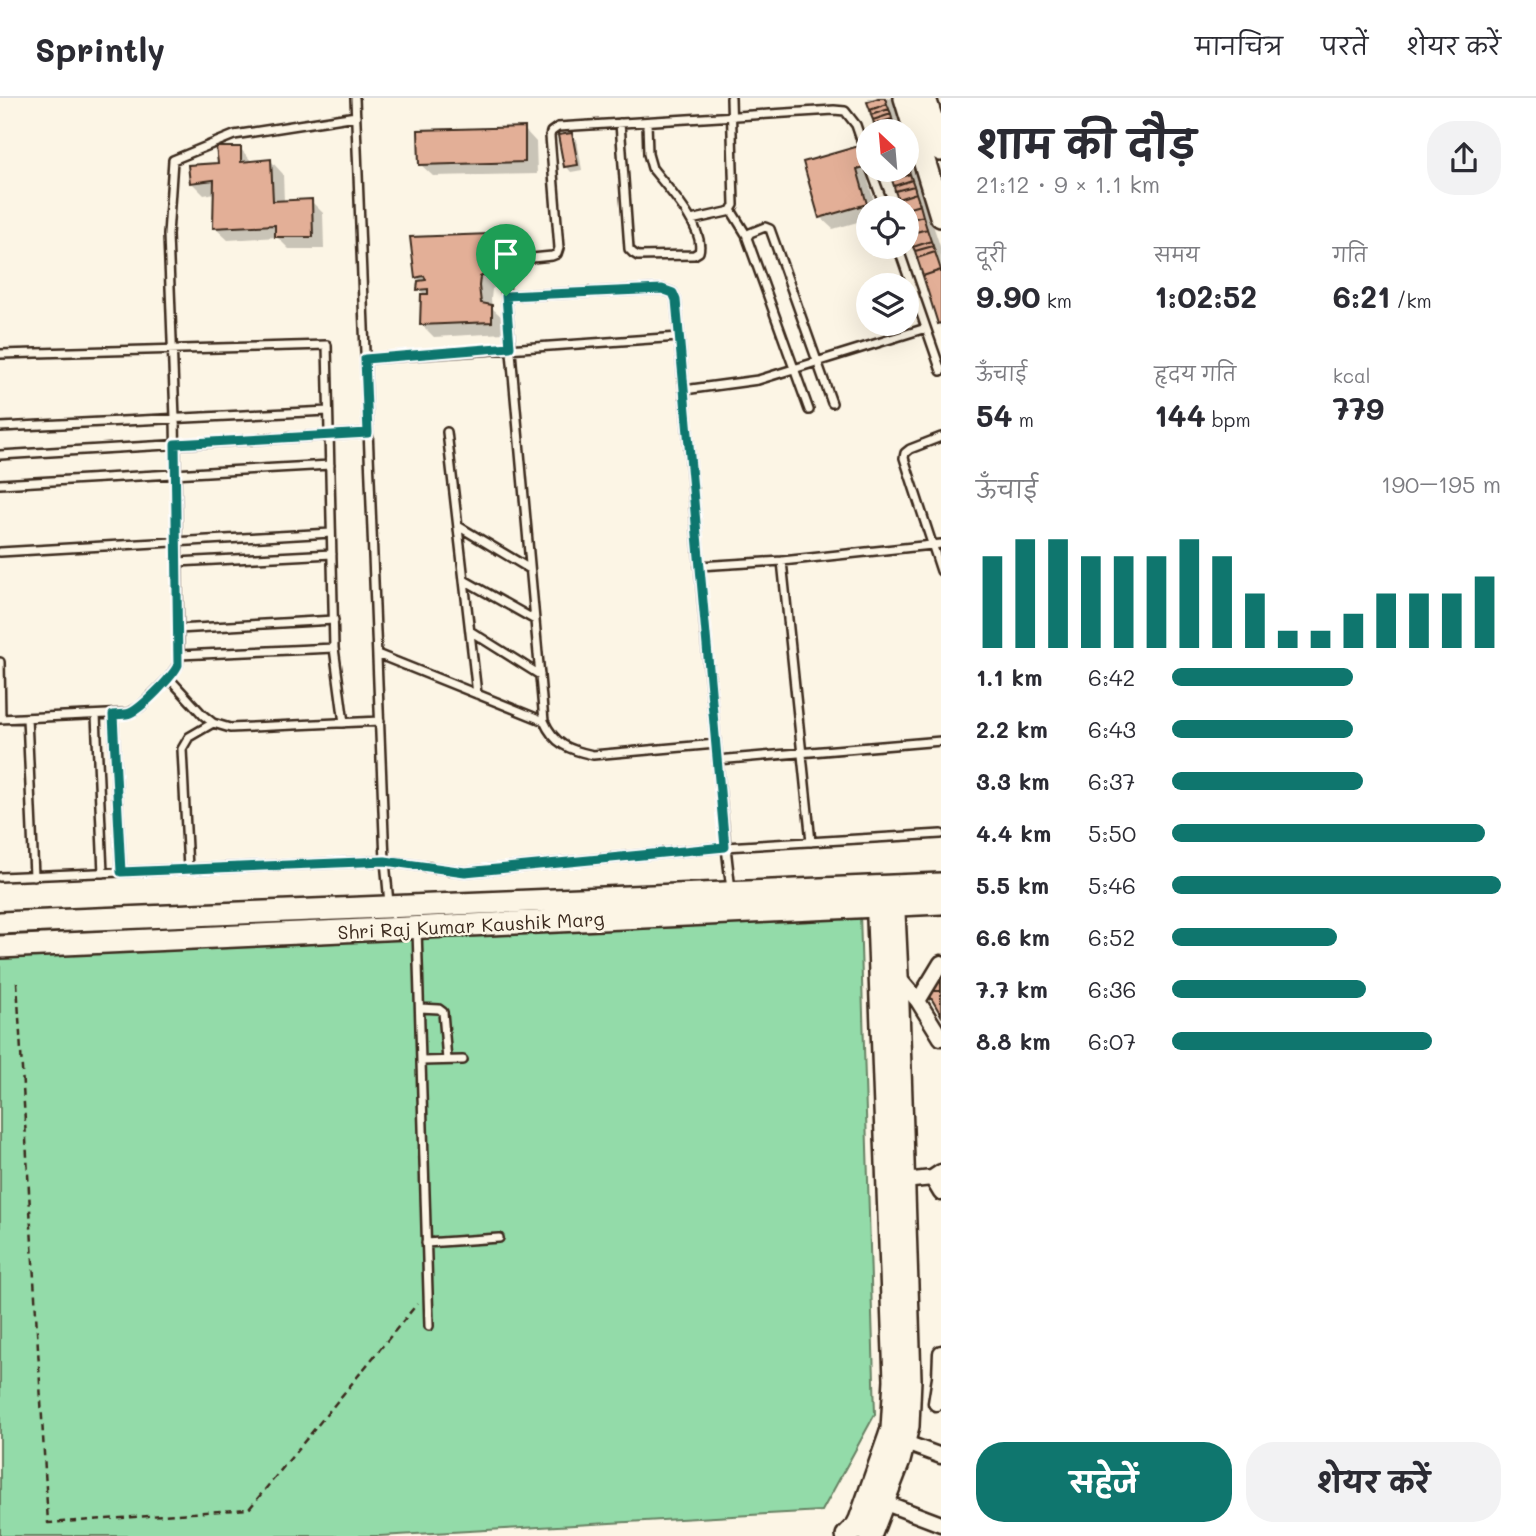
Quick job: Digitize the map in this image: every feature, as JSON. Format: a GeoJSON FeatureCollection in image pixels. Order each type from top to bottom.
{"type":"FeatureCollection","features":[{"type":"Feature","properties":{"kind":"street"},"geometry":{"type":"LineString","coordinates":[[905,98],[941,216]]}},
{"type":"Feature","properties":{"kind":"street"},"geometry":{"type":"LineString","coordinates":[[925,98],[941,150]]}},
{"type":"Feature","properties":{"kind":"street","name":"Shri Raj Kumar Kaushik Marg"},"geometry":{"type":"LineString","coordinates":[[0,947],[418,928],[885,896],[941,884]]}},
{"type":"Feature","properties":{"kind":"street","name":"Shri Raj Kumar Kaushik Marg"},"geometry":{"type":"LineString","coordinates":[[0,923],[731,893],[885,896],[941,903]]}},
{"type":"Feature","properties":{"kind":"street"},"geometry":{"type":"LineString","coordinates":[[870,1536],[904,1442],[908,1426],[910,1379],[904,1181],[885,896]]}},
{"type":"Feature","properties":{"kind":"street"},"geometry":{"type":"LineString","coordinates":[[389,908],[389,929]]}},
{"type":"Feature","properties":{"kind":"street"},"geometry":{"type":"LineString","coordinates":[[918,1001],[941,963]]}},
{"type":"Feature","properties":{"kind":"street"},"geometry":{"type":"LineString","coordinates":[[889,969],[918,1001],[941,1038]]}},
{"type":"Feature","properties":{"kind":"street"},"geometry":{"type":"LineString","coordinates":[[847,1536],[858,1526],[892,1429],[894,1392],[889,969]]}},
{"type":"Feature","properties":{"kind":"street"},"geometry":{"type":"LineString","coordinates":[[904,1181],[936,1175],[941,1193]]}},
{"type":"Feature","properties":{"kind":"street"},"geometry":{"type":"LineString","coordinates":[[909,1395],[938,1404],[941,1353]]}},
{"type":"Feature","properties":{"kind":"street"},"geometry":{"type":"LineString","coordinates":[[904,1442],[941,1456]]}},
{"type":"Feature","properties":{"kind":"street"},"geometry":{"type":"LineString","coordinates":[[883,1502],[941,1524]]}},
{"type":"Feature","properties":{"kind":"lane"},"geometry":{"type":"LineString","coordinates":[[355,98],[389,908]]}},
{"type":"Feature","properties":{"kind":"lane"},"geometry":{"type":"LineString","coordinates":[[730,98],[734,200],[732,209],[747,236],[809,410]]}},
{"type":"Feature","properties":{"kind":"lane"},"geometry":{"type":"LineString","coordinates":[[716,744],[593,755],[563,746],[550,734],[544,720],[504,271],[507,262],[552,257],[557,254],[559,248],[550,136],[558,127],[834,110],[845,111],[856,125]]}},
{"type":"Feature","properties":{"kind":"lane"},"geometry":{"type":"LineString","coordinates":[[0,662],[1,719],[129,713],[135,711],[174,673],[179,655],[168,235],[173,160],[234,135],[356,116]]}},
{"type":"Feature","properties":{"kind":"lane"},"geometry":{"type":"LineString","coordinates":[[620,123],[629,249],[638,256],[694,255],[699,252],[700,243],[691,220],[649,161],[647,122]]}},
{"type":"Feature","properties":{"kind":"lane"},"geometry":{"type":"LineString","coordinates":[[691,220],[732,209]]}},
{"type":"Feature","properties":{"kind":"lane"},"geometry":{"type":"LineString","coordinates":[[747,236],[765,227],[770,229],[832,403]]}},
{"type":"Feature","properties":{"kind":"lane"},"geometry":{"type":"LineString","coordinates":[[902,259],[941,371]]}},
{"type":"Feature","properties":{"kind":"lane"},"geometry":{"type":"LineString","coordinates":[[506,296],[668,290],[676,300],[731,893]]}},
{"type":"Feature","properties":{"kind":"lane"},"geometry":{"type":"LineString","coordinates":[[684,390],[758,380],[926,328]]}},
{"type":"Feature","properties":{"kind":"lane"},"geometry":{"type":"LineString","coordinates":[[365,359],[680,337]]}},
{"type":"Feature","properties":{"kind":"lane"},"geometry":{"type":"LineString","coordinates":[[0,354],[327,345],[334,648],[344,723]]}},
{"type":"Feature","properties":{"kind":"lane"},"geometry":{"type":"LineString","coordinates":[[0,427],[328,411]]}},
{"type":"Feature","properties":{"kind":"lane"},"geometry":{"type":"LineString","coordinates":[[447,432],[477,694]]}},
{"type":"Feature","properties":{"kind":"lane"},"geometry":{"type":"LineString","coordinates":[[0,455],[368,433]]}},
{"type":"Feature","properties":{"kind":"lane"},"geometry":{"type":"LineString","coordinates":[[941,437],[905,453],[906,465],[937,544],[941,571]]}},
{"type":"Feature","properties":{"kind":"lane"},"geometry":{"type":"LineString","coordinates":[[0,484],[330,466]]}},
{"type":"Feature","properties":{"kind":"lane"},"geometry":{"type":"LineString","coordinates":[[458,526],[530,569]]}},
{"type":"Feature","properties":{"kind":"lane"},"geometry":{"type":"LineString","coordinates":[[0,552],[331,533]]}},
{"type":"Feature","properties":{"kind":"lane"},"geometry":{"type":"LineString","coordinates":[[699,566],[782,561],[937,544]]}},
{"type":"Feature","properties":{"kind":"lane"},"geometry":{"type":"LineString","coordinates":[[177,562],[332,554]]}},
{"type":"Feature","properties":{"kind":"lane"},"geometry":{"type":"LineString","coordinates":[[782,561],[811,842]]}},
{"type":"Feature","properties":{"kind":"lane"},"geometry":{"type":"LineString","coordinates":[[464,580],[535,620]]}},
{"type":"Feature","properties":{"kind":"lane"},"geometry":{"type":"LineString","coordinates":[[178,629],[334,620]]}},
{"type":"Feature","properties":{"kind":"lane"},"geometry":{"type":"LineString","coordinates":[[470,631],[540,675]]}},
{"type":"Feature","properties":{"kind":"lane"},"geometry":{"type":"LineString","coordinates":[[179,655],[334,648]]}},
{"type":"Feature","properties":{"kind":"lane"},"geometry":{"type":"LineString","coordinates":[[377,654],[544,720]]}},
{"type":"Feature","properties":{"kind":"lane"},"geometry":{"type":"LineString","coordinates":[[169,678],[203,715],[213,723],[230,728],[380,721]]}},
{"type":"Feature","properties":{"kind":"lane"},"geometry":{"type":"LineString","coordinates":[[96,715],[103,873]]}},
{"type":"Feature","properties":{"kind":"lane"},"geometry":{"type":"LineString","coordinates":[[113,715],[121,872]]}},
{"type":"Feature","properties":{"kind":"lane"},"geometry":{"type":"LineString","coordinates":[[27,718],[34,876]]}},
{"type":"Feature","properties":{"kind":"lane"},"geometry":{"type":"LineString","coordinates":[[188,869],[182,749],[189,737],[213,723]]}},
{"type":"Feature","properties":{"kind":"lane"},"geometry":{"type":"LineString","coordinates":[[717,760],[941,741]]}},
{"type":"Feature","properties":{"kind":"lane"},"geometry":{"type":"LineString","coordinates":[[0,877],[385,861],[465,872],[725,847],[941,834]]}},
{"type":"Feature","properties":{"kind":"lane"},"geometry":{"type":"LineString","coordinates":[[418,928],[429,1326]]}},
{"type":"Feature","properties":{"kind":"lane"},"geometry":{"type":"LineString","coordinates":[[420,1008],[439,1009],[443,1012],[447,1060]]}},
{"type":"Feature","properties":{"kind":"lane"},"geometry":{"type":"LineString","coordinates":[[421,1061],[463,1060]]}},
{"type":"Feature","properties":{"kind":"lane"},"geometry":{"type":"LineString","coordinates":[[426,1243],[499,1238]]}},
{"type":"Feature","properties":{"kind":"path"},"geometry":{"type":"LineString","coordinates":[[16,982],[48,1523],[248,1508],[428,1291]]}},
{"type":"Feature","properties":{"kind":"green space"},"geometry":{"type":"Polygon","coordinates":[[[860,913],[875,1414],[822,1511],[380,1536],[0,1536],[0,948],[860,913]]]}},
{"type":"Feature","properties":{"kind":"building"},"geometry":{"type":"Polygon","coordinates":[[[885,98],[887,104],[870,110],[867,102],[885,98]]]}},
{"type":"Feature","properties":{"kind":"building"},"geometry":{"type":"Polygon","coordinates":[[[887,104],[889,109],[871,115],[870,110],[887,104]]]}},
{"type":"Feature","properties":{"kind":"building"},"geometry":{"type":"Polygon","coordinates":[[[889,109],[891,114],[876,119],[873,119],[871,115],[889,109]]]}},
{"type":"Feature","properties":{"kind":"building"},"geometry":{"type":"Polygon","coordinates":[[[891,114],[892,119],[876,119],[891,114]]]}},
{"type":"Feature","properties":{"kind":"building"},"geometry":{"type":"Polygon","coordinates":[[[525,127],[525,162],[419,165],[418,130],[525,127]]]}},
{"type":"Feature","properties":{"kind":"building"},"geometry":{"type":"Polygon","coordinates":[[[572,133],[578,165],[564,167],[558,135],[572,133]]]}},
{"type":"Feature","properties":{"kind":"building"},"geometry":{"type":"Polygon","coordinates":[[[216,147],[241,147],[241,162],[271,159],[273,201],[312,199],[313,237],[275,237],[275,225],[213,228],[214,180],[190,183],[188,165],[218,163],[216,147]]]}},
{"type":"Feature","properties":{"kind":"building"},"geometry":{"type":"Polygon","coordinates":[[[856,147],[856,182],[861,182],[865,196],[856,196],[856,207],[819,218],[803,162],[856,147]]]}},
{"type":"Feature","properties":{"kind":"building"},"geometry":{"type":"Polygon","coordinates":[[[913,182],[914,186],[895,191],[894,186],[913,182]]]}},
{"type":"Feature","properties":{"kind":"building"},"geometry":{"type":"Polygon","coordinates":[[[914,186],[916,193],[897,196],[895,191],[914,186]]]}},
{"type":"Feature","properties":{"kind":"building"},"geometry":{"type":"Polygon","coordinates":[[[923,216],[927,229],[919,231],[919,217],[923,216]]]}},
{"type":"Feature","properties":{"kind":"building"},"geometry":{"type":"Polygon","coordinates":[[[927,229],[931,241],[919,245],[919,231],[927,229]]]}},
{"type":"Feature","properties":{"kind":"building"},"geometry":{"type":"Polygon","coordinates":[[[490,234],[493,270],[480,277],[479,286],[481,303],[492,305],[492,322],[420,325],[421,294],[428,294],[428,289],[417,290],[418,281],[426,280],[424,276],[415,278],[410,237],[490,234]]]}},
{"type":"Feature","properties":{"kind":"building"},"geometry":{"type":"Polygon","coordinates":[[[931,241],[933,246],[919,250],[919,245],[931,241]]]}},
{"type":"Feature","properties":{"kind":"building"},"geometry":{"type":"Polygon","coordinates":[[[933,246],[935,252],[919,257],[919,250],[933,246]]]}},
{"type":"Feature","properties":{"kind":"building"},"geometry":{"type":"Polygon","coordinates":[[[935,252],[941,270],[923,276],[919,257],[935,252]]]}},
{"type":"Feature","properties":{"kind":"building"},"geometry":{"type":"Polygon","coordinates":[[[941,270],[941,323],[938,324],[923,276],[941,270]]]}},
{"type":"Feature","properties":{"kind":"building"},"geometry":{"type":"Polygon","coordinates":[[[941,968],[941,991],[925,991],[941,968]]]}},
{"type":"Feature","properties":{"kind":"building"},"geometry":{"type":"Polygon","coordinates":[[[927,991],[941,991],[941,1015],[927,991]]]}},
{"type":"Feature","properties":{"kind":"route"},"geometry":{"type":"LineString","coordinates":[[662,289],[673,293],[676,300],[725,847],[465,872],[385,861],[121,872],[113,715],[135,711],[174,673],[178,665],[175,444],[368,433],[365,359],[510,347],[506,296],[662,289]]}}]}
